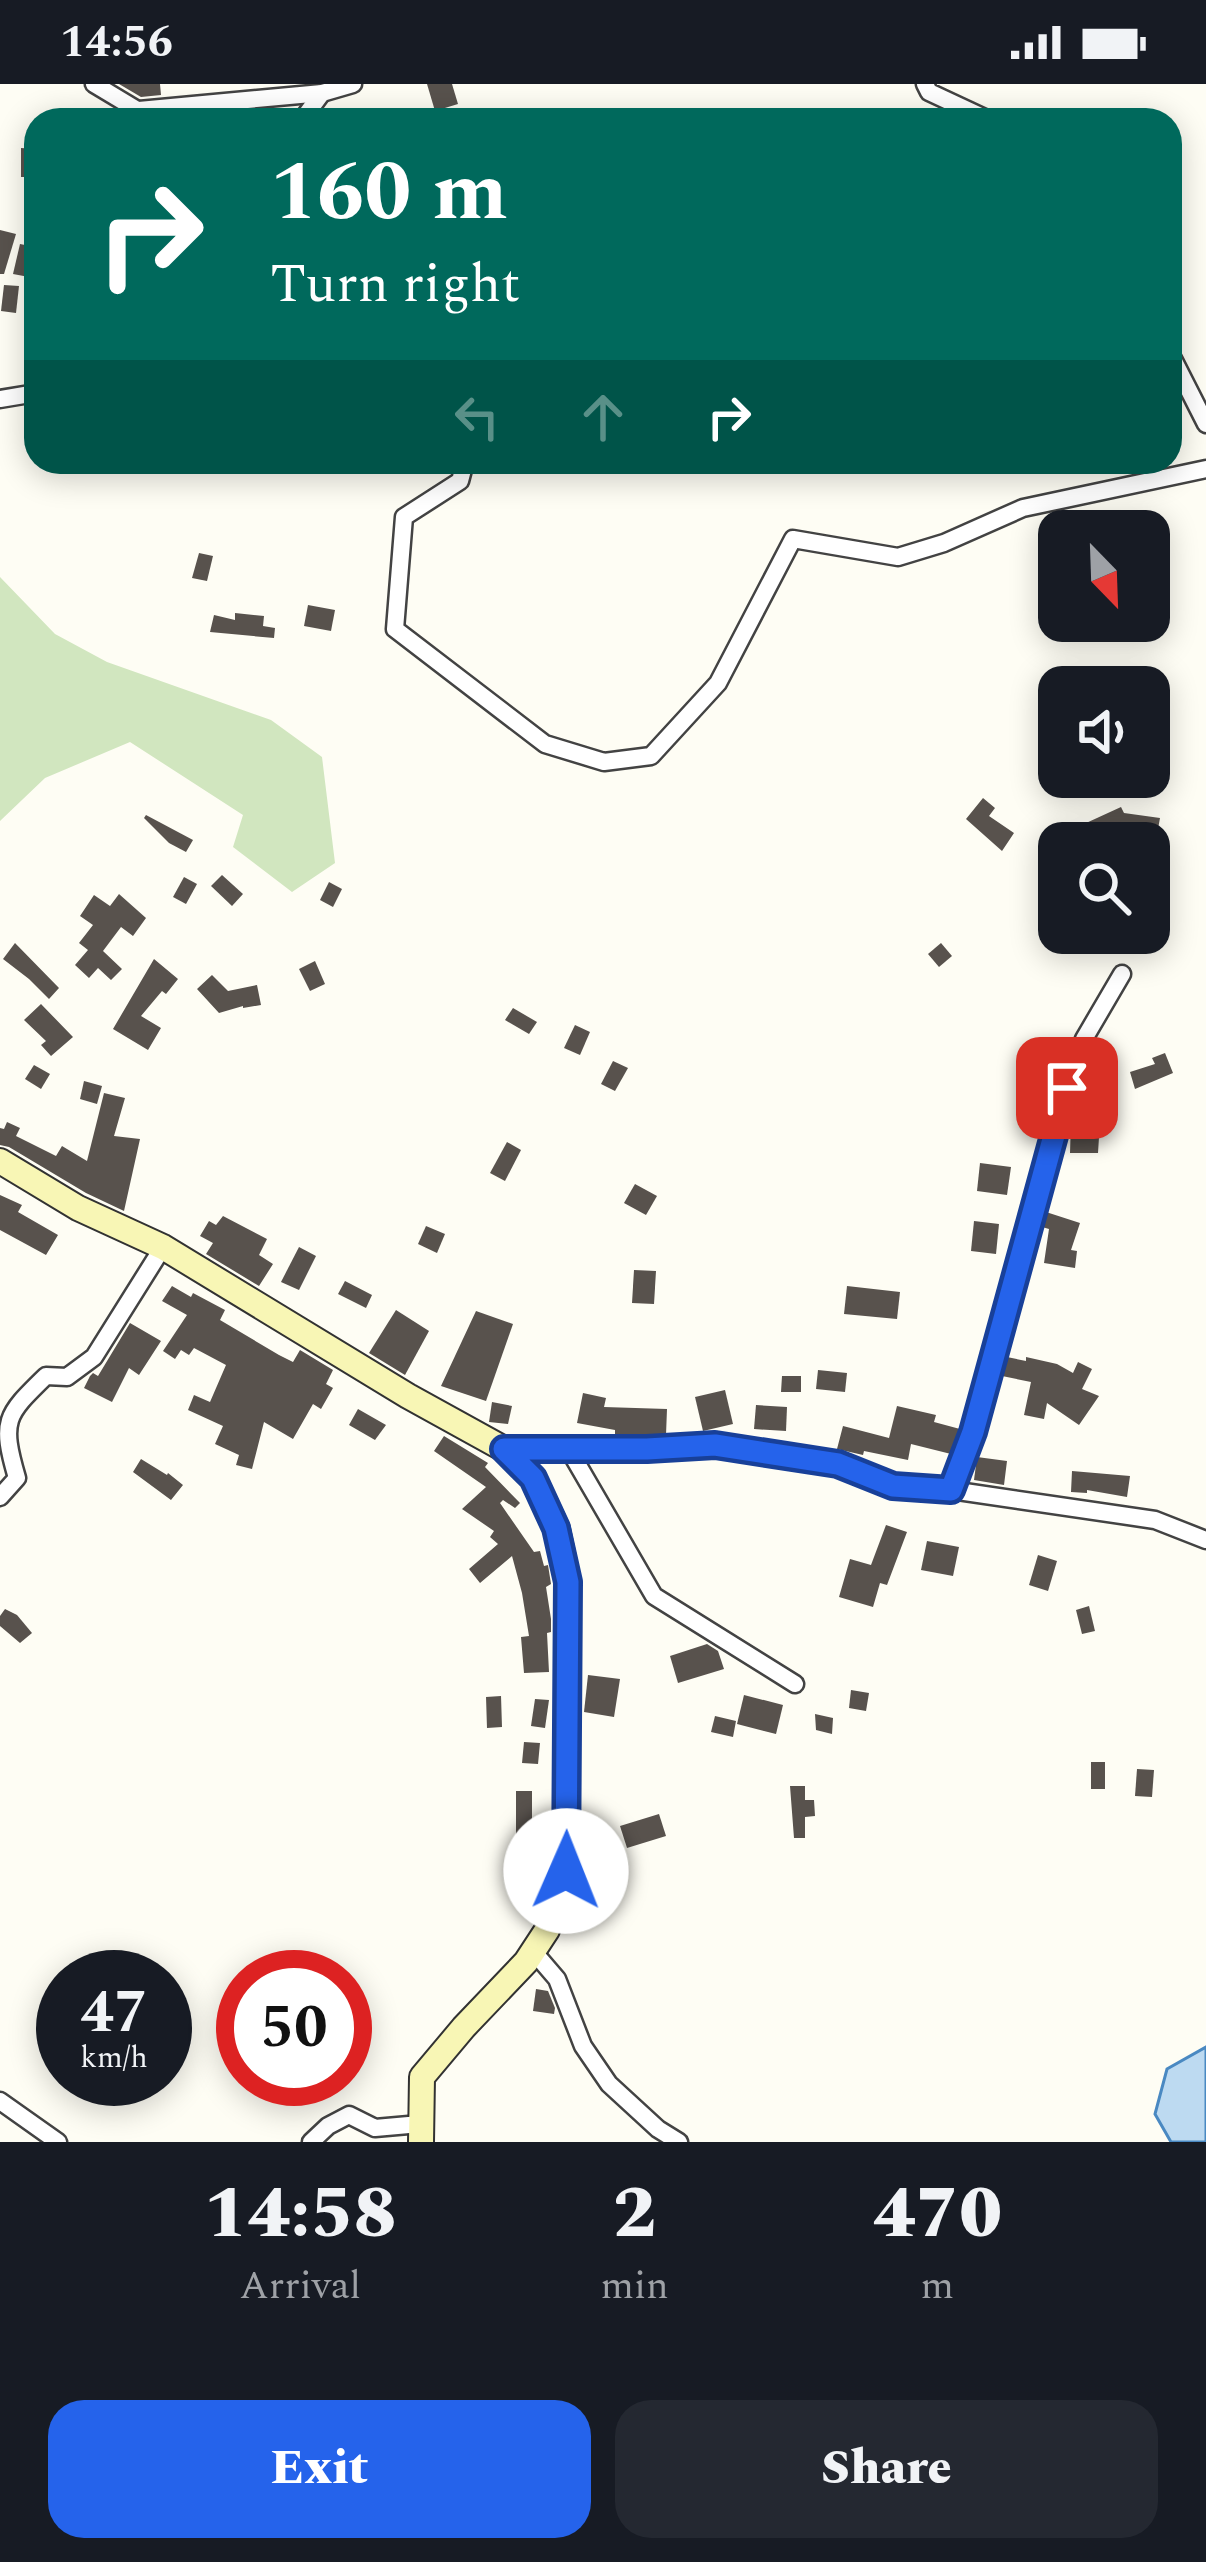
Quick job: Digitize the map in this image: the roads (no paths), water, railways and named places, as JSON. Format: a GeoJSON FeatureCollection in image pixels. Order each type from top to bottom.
{"type":"FeatureCollection","features":[{"type":"Feature","properties":{"kind":"main road"},"geometry":{"type":"LineString","coordinates":[[0,1161],[78,1208],[163,1247],[504,1449],[533,1478],[556,1528],[568,1582],[566,1871],[547,1930],[533,1951],[422,2077],[420,2133]]}},
{"type":"Feature","properties":{"kind":"street"},"geometry":{"type":"LineString","coordinates":[[94,84],[133,108]]}},
{"type":"Feature","properties":{"kind":"street"},"geometry":{"type":"LineString","coordinates":[[201,108],[322,93],[353,84]]}},
{"type":"Feature","properties":{"kind":"street"},"geometry":{"type":"LineString","coordinates":[[925,84],[929,92],[963,108]]}},
{"type":"Feature","properties":{"kind":"street"},"geometry":{"type":"LineString","coordinates":[[311,108],[322,93]]}},
{"type":"Feature","properties":{"kind":"street"},"geometry":{"type":"LineString","coordinates":[[1182,377],[1206,424]]}},
{"type":"Feature","properties":{"kind":"street"},"geometry":{"type":"LineString","coordinates":[[462,474],[460,481],[404,517],[395,629],[545,744],[604,762],[650,756],[718,683],[793,539],[898,557],[944,543],[1023,508],[1206,469]]}},
{"type":"Feature","properties":{"kind":"street"},"geometry":{"type":"LineString","coordinates":[[951,1490],[973,1432],[1067,1088],[1084,1039],[1122,974]]}},
{"type":"Feature","properties":{"kind":"street"},"geometry":{"type":"LineString","coordinates":[[0,1497],[16,1478],[3,1436],[10,1411],[46,1376],[68,1377],[94,1357],[163,1247]]}},
{"type":"Feature","properties":{"kind":"street"},"geometry":{"type":"LineString","coordinates":[[504,1449],[715,1445],[838,1464],[893,1486],[1155,1520],[1206,1540]]}},
{"type":"Feature","properties":{"kind":"street"},"geometry":{"type":"LineString","coordinates":[[568,1448],[654,1596],[795,1684]]}},
{"type":"Feature","properties":{"kind":"street"},"geometry":{"type":"LineString","coordinates":[[533,1951],[557,1979],[583,2046],[609,2084],[679,2142]]}},
{"type":"Feature","properties":{"kind":"street"},"geometry":{"type":"LineString","coordinates":[[0,2101],[58,2142]]}},
{"type":"Feature","properties":{"kind":"street"},"geometry":{"type":"LineString","coordinates":[[311,2142],[349,2115],[375,2128],[420,2133]]}},
{"type":"Feature","properties":{"kind":"water"},"geometry":{"type":"Polygon","coordinates":[[[1206,2047],[1206,2142],[1171,2142],[1155,2114],[1167,2069],[1206,2047]]]}}]}
